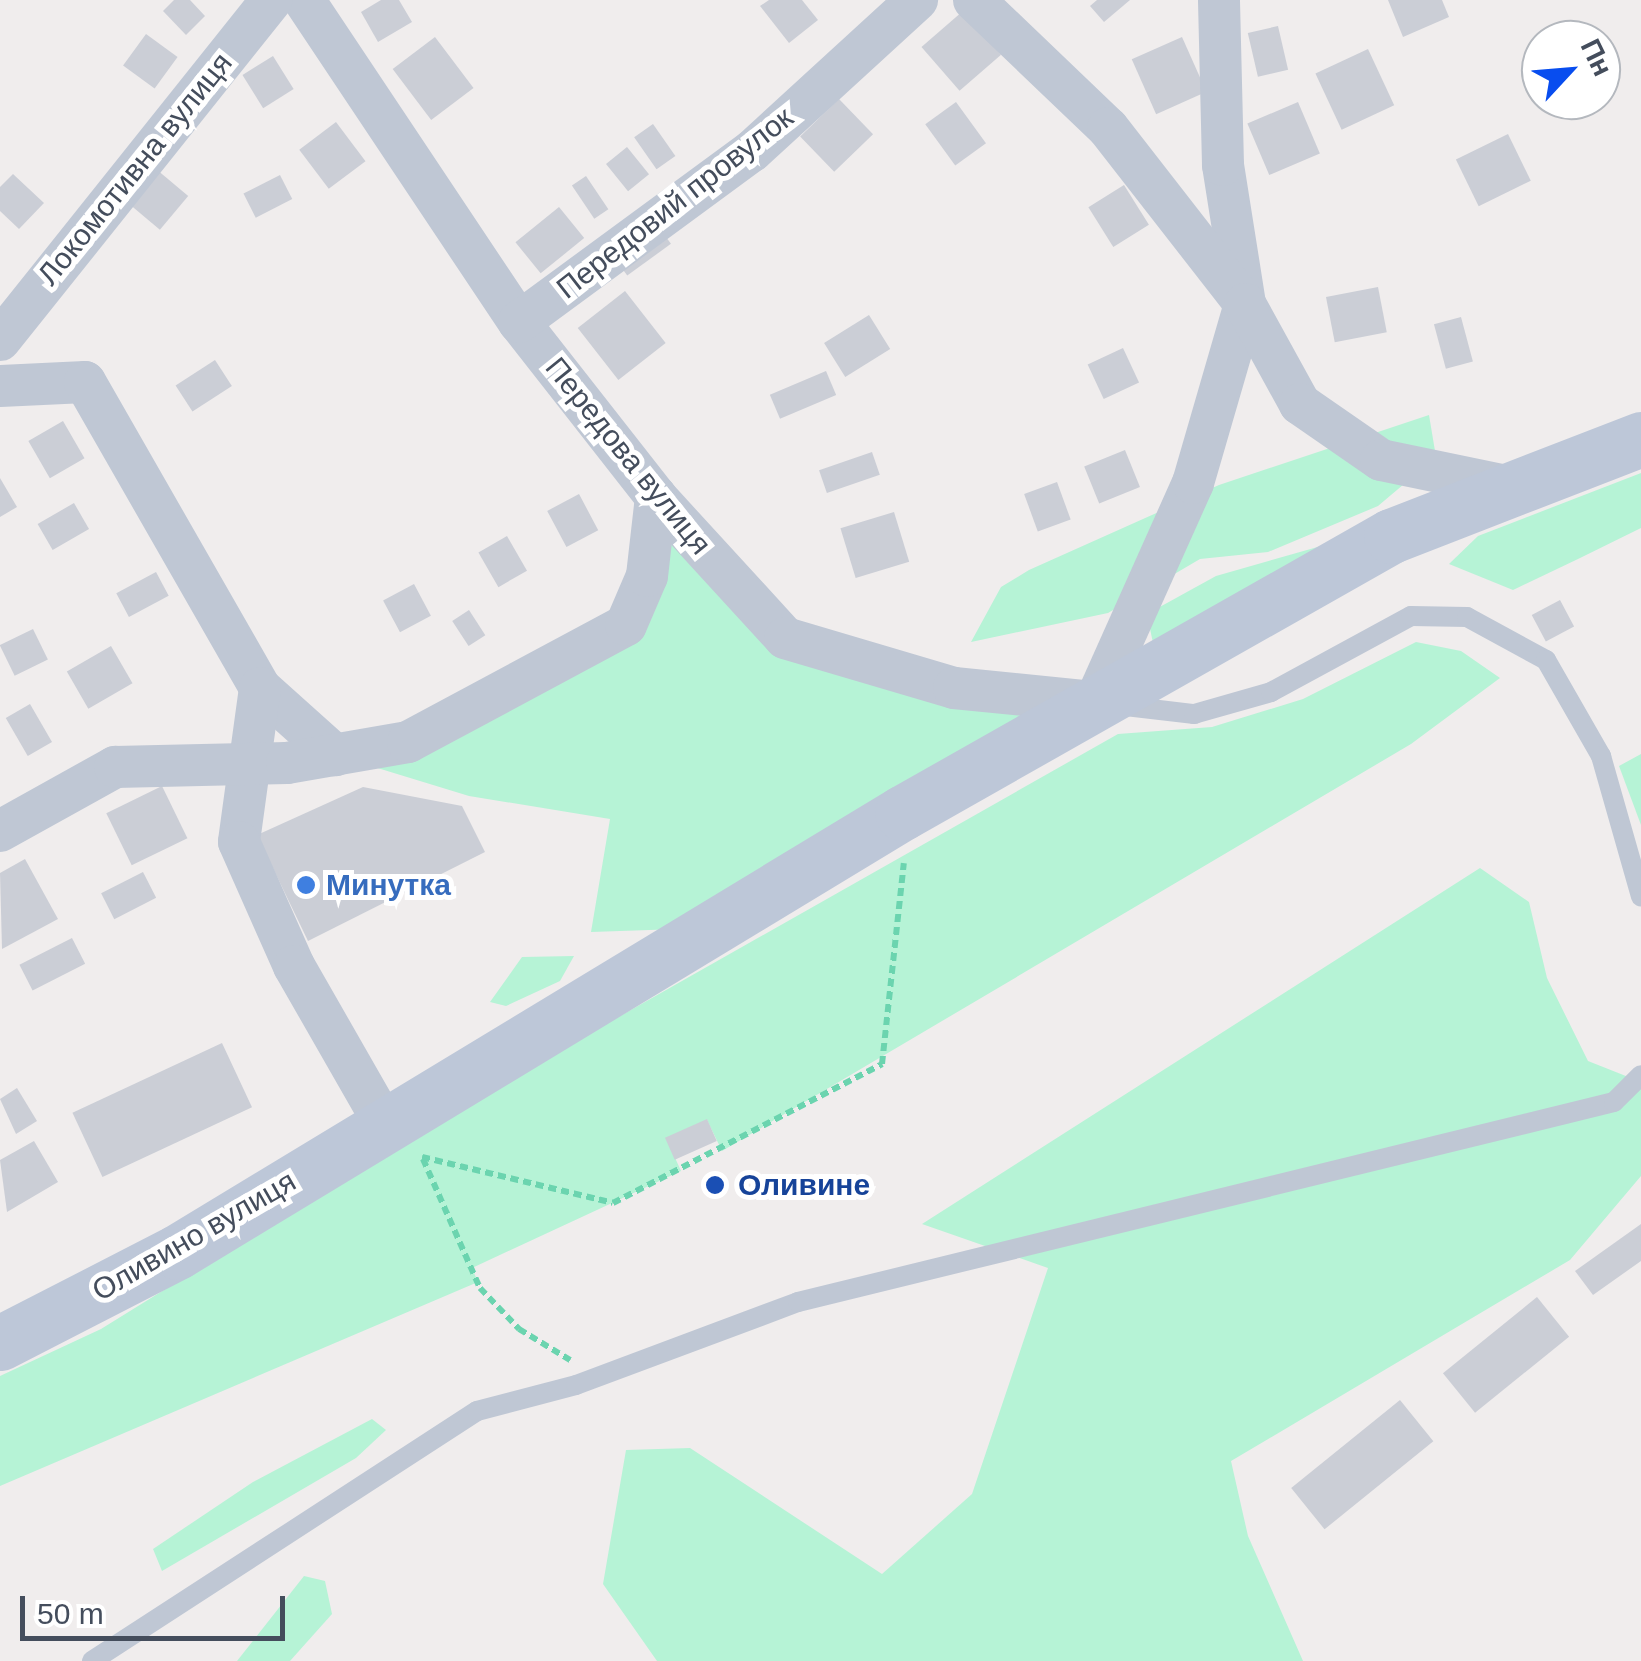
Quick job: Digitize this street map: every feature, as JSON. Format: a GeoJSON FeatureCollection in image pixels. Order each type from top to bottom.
{"type":"FeatureCollection","features":[{"type":"Feature","properties":{"kind":"street","name":"Локомотивна вулиця"},"geometry":{"type":"LineString","coordinates":[[0,340],[271,0]]}},
{"type":"Feature","properties":{"kind":"street","name":"Передова вулиця"},"geometry":{"type":"LineString","coordinates":[[304,0],[519,322],[656,498],[785,638],[954,688],[1095,702]]}},
{"type":"Feature","properties":{"kind":"street","name":"Передовий провулок"},"geometry":{"type":"LineString","coordinates":[[519,322],[752,150],[917,0]]}},
{"type":"Feature","properties":{"kind":"street"},"geometry":{"type":"LineString","coordinates":[[974,0],[1108,128],[1245,304],[1300,404],[1382,460],[1516,488]]}},
{"type":"Feature","properties":{"kind":"street"},"geometry":{"type":"LineString","coordinates":[[1095,702],[1192,483],[1245,304],[1223,165],[1219,0]]}},
{"type":"Feature","properties":{"kind":"street"},"geometry":{"type":"LineString","coordinates":[[0,386],[85,382],[260,688],[335,755]]}},
{"type":"Feature","properties":{"kind":"street","name":"Оливино вулиця"},"geometry":{"type":"LineString","coordinates":[[0,1343],[403,1140],[902,813],[1391,536],[1641,439]]}},
{"type":"Feature","properties":{"kind":"street"},"geometry":{"type":"LineString","coordinates":[[0,831],[116,767],[256,764],[408,742],[626,625],[647,576],[656,498]]}},
{"type":"Feature","properties":{"kind":"street"},"geometry":{"type":"LineString","coordinates":[[260,688],[256,764],[239,842],[294,966],[403,1140]]}},
{"type":"Feature","properties":{"kind":"lane"},"geometry":{"type":"LineString","coordinates":[[1095,702],[1194,714],[1272,692],[1410,616],[1467,617],[1546,660],[1602,756],[1641,896]]}},
{"type":"Feature","properties":{"kind":"lane"},"geometry":{"type":"LineString","coordinates":[[92,1661],[477,1411],[604,1375],[798,1302],[1614,1102],[1641,1075]]}},
{"type":"Feature","properties":{"kind":"path"},"geometry":{"type":"LineString","coordinates":[[403,1140],[613,1203],[882,1064],[906,902],[902,813]]}},
{"type":"Feature","properties":{"kind":"path"},"geometry":{"type":"LineString","coordinates":[[403,1140],[480,1288],[519,1329],[604,1375]]}},
{"type":"Feature","properties":{"kind":"green space"},"geometry":{"type":"Polygon","coordinates":[[[1429,415],[1436,457],[1378,506],[1268,552],[1200,559],[1108,613],[971,642],[1001,587],[1029,570],[1219,485],[1429,415]]]}},
{"type":"Feature","properties":{"kind":"green space"},"geometry":{"type":"Polygon","coordinates":[[[1641,473],[1641,528],[1513,590],[1449,564],[1478,536],[1641,473]]]}},
{"type":"Feature","properties":{"kind":"green space"},"geometry":{"type":"Polygon","coordinates":[[[656,497],[785,638],[1095,702],[708,928],[591,932],[610,819],[469,796],[335,755],[626,625],[656,497]]]}},
{"type":"Feature","properties":{"kind":"green space"},"geometry":{"type":"Polygon","coordinates":[[[1374,531],[1154,648],[1147,614],[1216,576],[1374,531]]]}},
{"type":"Feature","properties":{"kind":"green space"},"geometry":{"type":"Polygon","coordinates":[[[1416,642],[1461,651],[1500,678],[1411,744],[722,1151],[707,1120],[667,1140],[681,1171],[472,1268],[478,1282],[0,1486],[0,1376],[101,1329],[456,1109],[1118,734],[1212,727],[1303,699],[1416,642]]]}},
{"type":"Feature","properties":{"kind":"green space"},"geometry":{"type":"Polygon","coordinates":[[[1641,754],[1641,825],[1619,766],[1641,754]]]}},
{"type":"Feature","properties":{"kind":"green space"},"geometry":{"type":"Polygon","coordinates":[[[1480,868],[1529,902],[1547,978],[1588,1061],[1641,1082],[1641,1176],[1570,1260],[1231,1461],[1248,1536],[1303,1661],[657,1661],[603,1584],[626,1450],[690,1448],[882,1574],[972,1494],[1048,1268],[922,1224],[1480,868]]]}},
{"type":"Feature","properties":{"kind":"green space"},"geometry":{"type":"Polygon","coordinates":[[[574,956],[560,981],[506,1006],[490,1002],[522,957],[574,956]]]}},
{"type":"Feature","properties":{"kind":"green space"},"geometry":{"type":"Polygon","coordinates":[[[372,1419],[386,1430],[356,1458],[162,1571],[153,1549],[253,1482],[372,1419]]]}},
{"type":"Feature","properties":{"kind":"green space"},"geometry":{"type":"Polygon","coordinates":[[[304,1576],[325,1581],[332,1614],[290,1661],[237,1661],[304,1576]]]}},
{"type":"Feature","properties":{"kind":"building"},"geometry":{"type":"Polygon","coordinates":[[[174,0],[190,0],[205,16],[186,35],[163,11],[174,0]]]}},
{"type":"Feature","properties":{"kind":"building"},"geometry":{"type":"Polygon","coordinates":[[[381,0],[399,0],[412,22],[378,42],[361,12],[381,0]]]}},
{"type":"Feature","properties":{"kind":"building"},"geometry":{"type":"Polygon","coordinates":[[[769,0],[802,0],[818,20],[789,43],[760,6],[769,0]]]}},
{"type":"Feature","properties":{"kind":"building"},"geometry":{"type":"Polygon","coordinates":[[[1097,0],[1130,0],[1104,22],[1090,6],[1097,0]]]}},
{"type":"Feature","properties":{"kind":"building"},"geometry":{"type":"Polygon","coordinates":[[[1388,0],[1442,0],[1449,17],[1403,37],[1388,0]]]}},
{"type":"Feature","properties":{"kind":"building"},"geometry":{"type":"Polygon","coordinates":[[[963,11],[1001,55],[960,91],[921,47],[963,11]]]}},
{"type":"Feature","properties":{"kind":"building"},"geometry":{"type":"Polygon","coordinates":[[[1278,26],[1288,70],[1258,77],[1248,33],[1278,26]]]}},
{"type":"Feature","properties":{"kind":"building"},"geometry":{"type":"Polygon","coordinates":[[[146,34],[178,57],[155,88],[123,66],[146,34]]]}},
{"type":"Feature","properties":{"kind":"building"},"geometry":{"type":"Polygon","coordinates":[[[435,37],[474,88],[431,120],[393,69],[435,37]]]}},
{"type":"Feature","properties":{"kind":"building"},"geometry":{"type":"Polygon","coordinates":[[[1182,37],[1206,92],[1156,114],[1132,59],[1182,37]]]}},
{"type":"Feature","properties":{"kind":"building"},"geometry":{"type":"Polygon","coordinates":[[[1368,49],[1394,105],[1342,130],[1315,74],[1368,49]]]}},
{"type":"Feature","properties":{"kind":"building"},"geometry":{"type":"Polygon","coordinates":[[[273,56],[294,89],[263,108],[242,75],[273,56]]]}},
{"type":"Feature","properties":{"kind":"building"},"geometry":{"type":"Polygon","coordinates":[[[839,99],[873,134],[834,172],[800,137],[839,99]]]}},
{"type":"Feature","properties":{"kind":"building"},"geometry":{"type":"Polygon","coordinates":[[[956,102],[986,143],[955,166],[925,124],[956,102]]]}},
{"type":"Feature","properties":{"kind":"building"},"geometry":{"type":"Polygon","coordinates":[[[1298,102],[1320,154],[1269,175],[1247,123],[1298,102]]]}},
{"type":"Feature","properties":{"kind":"building"},"geometry":{"type":"Polygon","coordinates":[[[336,122],[365,161],[329,189],[299,150],[336,122]]]}},
{"type":"Feature","properties":{"kind":"building"},"geometry":{"type":"Polygon","coordinates":[[[653,124],[675,156],[657,169],[634,137],[653,124]]]}},
{"type":"Feature","properties":{"kind":"building"},"geometry":{"type":"Polygon","coordinates":[[[1508,134],[1531,181],[1479,206],[1456,159],[1508,134]]]}},
{"type":"Feature","properties":{"kind":"building"},"geometry":{"type":"Polygon","coordinates":[[[627,147],[649,174],[628,191],[606,164],[627,147]]]}},
{"type":"Feature","properties":{"kind":"building"},"geometry":{"type":"Polygon","coordinates":[[[156,169],[188,196],[160,230],[128,203],[156,169]]]}},
{"type":"Feature","properties":{"kind":"building"},"geometry":{"type":"Polygon","coordinates":[[[13,174],[44,203],[19,229],[0,211],[0,187],[13,174]]]}},
{"type":"Feature","properties":{"kind":"building"},"geometry":{"type":"Polygon","coordinates":[[[280,175],[292,199],[256,218],[243,194],[280,175]]]}},
{"type":"Feature","properties":{"kind":"building"},"geometry":{"type":"Polygon","coordinates":[[[586,176],[608,209],[594,219],[572,186],[586,176]]]}},
{"type":"Feature","properties":{"kind":"building"},"geometry":{"type":"Polygon","coordinates":[[[1124,185],[1149,225],[1113,247],[1088,207],[1124,185]]]}},
{"type":"Feature","properties":{"kind":"building"},"geometry":{"type":"Polygon","coordinates":[[[559,207],[584,238],[541,273],[515,242],[559,207]]]}},
{"type":"Feature","properties":{"kind":"building"},"geometry":{"type":"Polygon","coordinates":[[[658,226],[671,244],[627,276],[614,258],[658,226]]]}},
{"type":"Feature","properties":{"kind":"building"},"geometry":{"type":"Polygon","coordinates":[[[1378,287],[1387,332],[1335,342],[1326,297],[1378,287]]]}},
{"type":"Feature","properties":{"kind":"building"},"geometry":{"type":"Polygon","coordinates":[[[625,291],[666,343],[618,380],[578,328],[625,291]]]}},
{"type":"Feature","properties":{"kind":"building"},"geometry":{"type":"Polygon","coordinates":[[[869,315],[890,349],[845,377],[824,343],[869,315]]]}},
{"type":"Feature","properties":{"kind":"building"},"geometry":{"type":"Polygon","coordinates":[[[1461,317],[1473,361],[1446,369],[1434,324],[1461,317]]]}},
{"type":"Feature","properties":{"kind":"building"},"geometry":{"type":"Polygon","coordinates":[[[1123,348],[1139,382],[1104,399],[1088,364],[1123,348]]]}},
{"type":"Feature","properties":{"kind":"building"},"geometry":{"type":"Polygon","coordinates":[[[215,360],[232,386],[192,412],[176,386],[215,360]]]}},
{"type":"Feature","properties":{"kind":"building"},"geometry":{"type":"Polygon","coordinates":[[[826,371],[836,395],[780,419],[770,395],[826,371]]]}},
{"type":"Feature","properties":{"kind":"building"},"geometry":{"type":"Polygon","coordinates":[[[63,421],[84,458],[50,478],[28,441],[63,421]]]}},
{"type":"Feature","properties":{"kind":"building"},"geometry":{"type":"Polygon","coordinates":[[[1125,450],[1140,487],[1099,504],[1084,466],[1125,450]]]}},
{"type":"Feature","properties":{"kind":"building"},"geometry":{"type":"Polygon","coordinates":[[[872,452],[880,475],[827,493],[819,470],[872,452]]]}},
{"type":"Feature","properties":{"kind":"building"},"geometry":{"type":"Polygon","coordinates":[[[0,478],[17,507],[0,517],[0,478]]]}},
{"type":"Feature","properties":{"kind":"building"},"geometry":{"type":"Polygon","coordinates":[[[1057,482],[1071,520],[1038,532],[1024,494],[1057,482]]]}},
{"type":"Feature","properties":{"kind":"building"},"geometry":{"type":"Polygon","coordinates":[[[579,494],[598,530],[566,547],[547,511],[579,494]]]}},
{"type":"Feature","properties":{"kind":"building"},"geometry":{"type":"Polygon","coordinates":[[[74,503],[89,529],[53,550],[38,524],[74,503]]]}},
{"type":"Feature","properties":{"kind":"building"},"geometry":{"type":"Polygon","coordinates":[[[894,512],[909,562],[856,578],[840,528],[894,512]]]}},
{"type":"Feature","properties":{"kind":"building"},"geometry":{"type":"Polygon","coordinates":[[[507,536],[527,571],[498,587],[478,552],[507,536]]]}},
{"type":"Feature","properties":{"kind":"building"},"geometry":{"type":"Polygon","coordinates":[[[156,572],[169,596],[129,617],[116,593],[156,572]]]}},
{"type":"Feature","properties":{"kind":"building"},"geometry":{"type":"Polygon","coordinates":[[[414,584],[431,616],[400,632],[383,600],[414,584]]]}},
{"type":"Feature","properties":{"kind":"building"},"geometry":{"type":"Polygon","coordinates":[[[1560,600],[1574,626],[1546,642],[1532,615],[1560,600]]]}},
{"type":"Feature","properties":{"kind":"building"},"geometry":{"type":"Polygon","coordinates":[[[469,610],[485,635],[469,646],[452,621],[469,610]]]}},
{"type":"Feature","properties":{"kind":"building"},"geometry":{"type":"Polygon","coordinates":[[[33,629],[48,660],[15,676],[0,645],[33,629]]]}},
{"type":"Feature","properties":{"kind":"building"},"geometry":{"type":"Polygon","coordinates":[[[111,646],[132,683],[88,709],[67,672],[111,646]]]}},
{"type":"Feature","properties":{"kind":"building"},"geometry":{"type":"Polygon","coordinates":[[[30,704],[52,742],[28,756],[6,718],[30,704]]]}},
{"type":"Feature","properties":{"kind":"building"},"geometry":{"type":"Polygon","coordinates":[[[162,786],[187,838],[132,865],[106,813],[162,786]]]}},
{"type":"Feature","properties":{"kind":"building"},"geometry":{"type":"Polygon","coordinates":[[[363,787],[462,806],[485,852],[308,941],[257,835],[363,787]]]}},
{"type":"Feature","properties":{"kind":"building"},"geometry":{"type":"Polygon","coordinates":[[[25,859],[58,919],[2,949],[0,873],[25,859]]]}},
{"type":"Feature","properties":{"kind":"building"},"geometry":{"type":"Polygon","coordinates":[[[143,872],[156,898],[114,919],[101,893],[143,872]]]}},
{"type":"Feature","properties":{"kind":"building"},"geometry":{"type":"Polygon","coordinates":[[[72,938],[85,964],[33,991],[19,965],[72,938]]]}},
{"type":"Feature","properties":{"kind":"building"},"geometry":{"type":"Polygon","coordinates":[[[222,1043],[252,1107],[102,1177],[72,1113],[222,1043]]]}},
{"type":"Feature","properties":{"kind":"building"},"geometry":{"type":"Polygon","coordinates":[[[17,1088],[37,1121],[16,1134],[0,1099],[17,1088]]]}},
{"type":"Feature","properties":{"kind":"building"},"geometry":{"type":"Polygon","coordinates":[[[707,1119],[717,1141],[675,1160],[665,1138],[707,1119]]]}},
{"type":"Feature","properties":{"kind":"building"},"geometry":{"type":"Polygon","coordinates":[[[34,1141],[58,1182],[7,1212],[0,1160],[34,1141]]]}},
{"type":"Feature","properties":{"kind":"building"},"geometry":{"type":"Polygon","coordinates":[[[1641,1224],[1641,1261],[1593,1295],[1575,1271],[1641,1224]]]}},
{"type":"Feature","properties":{"kind":"building"},"geometry":{"type":"Polygon","coordinates":[[[1537,1297],[1569,1337],[1475,1413],[1443,1373],[1537,1297]]]}},
{"type":"Feature","properties":{"kind":"building"},"geometry":{"type":"Polygon","coordinates":[[[1400,1400],[1433,1441],[1325,1529],[1291,1488],[1400,1400]]]}},
{"type":"Feature","properties":{"kind":"place","name":"Минутка"},"geometry":{"type":"Point","coordinates":[306,885]}},
{"type":"Feature","properties":{"kind":"place","name":"Оливине"},"geometry":{"type":"Point","coordinates":[715,1185]}}]}
